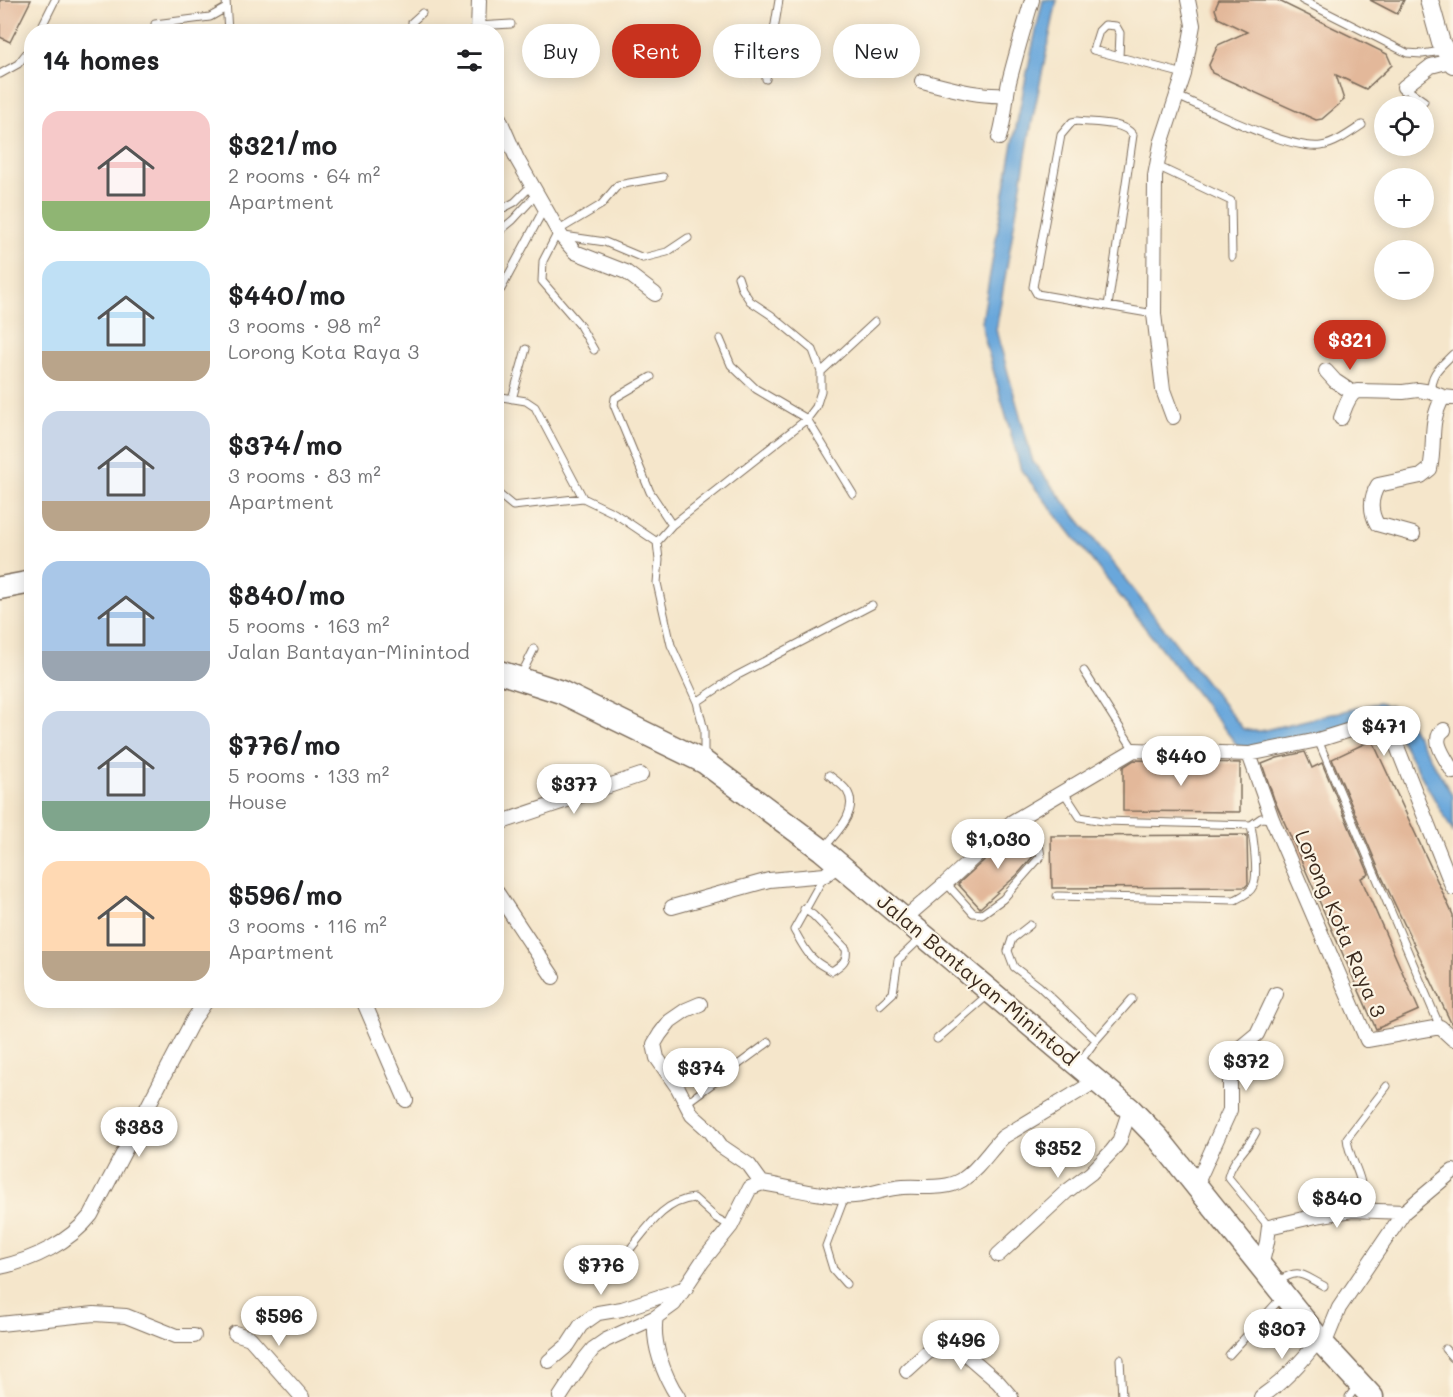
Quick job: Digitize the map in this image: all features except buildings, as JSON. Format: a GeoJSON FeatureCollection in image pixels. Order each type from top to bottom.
{"type":"FeatureCollection","features":[{"type":"Feature","properties":{"kind":"main road"},"geometry":{"type":"LineString","coordinates":[[0,588],[24,584]]}},
{"type":"Feature","properties":{"kind":"main road","name":"Jalan Bantayan-Minintod"},"geometry":{"type":"LineString","coordinates":[[504,672],[561,692],[704,762],[829,863],[904,919],[991,992],[1130,1109],[1158,1138],[1360,1392]]}},
{"type":"Feature","properties":{"kind":"street"},"geometry":{"type":"LineString","coordinates":[[478,24],[479,0]]}},
{"type":"Feature","properties":{"kind":"street"},"geometry":{"type":"LineString","coordinates":[[999,138],[1004,123],[1007,95],[1017,50],[1032,0]]}},
{"type":"Feature","properties":{"kind":"street"},"geometry":{"type":"LineString","coordinates":[[1173,417],[1163,390],[1154,314],[1155,177],[1161,144],[1184,74],[1193,26],[1188,0]]}},
{"type":"Feature","properties":{"kind":"street"},"geometry":{"type":"LineString","coordinates":[[1429,0],[1450,57]]}},
{"type":"Feature","properties":{"kind":"street"},"geometry":{"type":"LineString","coordinates":[[1436,0],[1450,57]]}},
{"type":"Feature","properties":{"kind":"street"},"geometry":{"type":"LineString","coordinates":[[1404,87],[1431,66],[1450,57]]}},
{"type":"Feature","properties":{"kind":"street"},"geometry":{"type":"LineString","coordinates":[[922,81],[988,96],[1007,95]]}},
{"type":"Feature","properties":{"kind":"street"},"geometry":{"type":"LineString","coordinates":[[504,129],[534,190],[574,252],[626,272],[655,294]]}},
{"type":"Feature","properties":{"kind":"street"},"geometry":{"type":"LineString","coordinates":[[1326,372],[1353,393]]}},
{"type":"Feature","properties":{"kind":"street"},"geometry":{"type":"LineString","coordinates":[[1341,418],[1353,393],[1358,391],[1418,390],[1442,396],[1434,412],[1434,452],[1430,469],[1421,476],[1378,485],[1373,493],[1371,514],[1377,524],[1413,534]]}},
{"type":"Feature","properties":{"kind":"street"},"geometry":{"type":"LineString","coordinates":[[904,919],[1012,822],[1134,750],[1249,754],[1318,740],[1376,722],[1387,727],[1396,744],[1453,888]]}},
{"type":"Feature","properties":{"kind":"street"},"geometry":{"type":"LineString","coordinates":[[1444,730],[1438,733],[1437,737],[1440,749],[1453,772]]}},
{"type":"Feature","properties":{"kind":"street","name":"Lorong Kota Raya 3"},"geometry":{"type":"LineString","coordinates":[[1249,754],[1272,819],[1366,1041],[1440,1027]]}},
{"type":"Feature","properties":{"kind":"street"},"geometry":{"type":"LineString","coordinates":[[504,821],[641,776]]}},
{"type":"Feature","properties":{"kind":"street"},"geometry":{"type":"LineString","coordinates":[[672,907],[829,863]]}},
{"type":"Feature","properties":{"kind":"street"},"geometry":{"type":"LineString","coordinates":[[504,903],[553,978]]}},
{"type":"Feature","properties":{"kind":"street"},"geometry":{"type":"LineString","coordinates":[[1196,1185],[1230,1110],[1230,1081],[1227,1063],[1240,1047],[1257,1034],[1276,994]]}},
{"type":"Feature","properties":{"kind":"street"},"geometry":{"type":"LineString","coordinates":[[700,1004],[670,1021],[654,1044],[657,1058],[678,1088],[692,1115],[711,1132],[722,1146],[748,1165],[762,1183]]}},
{"type":"Feature","properties":{"kind":"street"},"geometry":{"type":"LineString","coordinates":[[0,1267],[20,1263],[74,1234],[91,1215],[201,1008]]}},
{"type":"Feature","properties":{"kind":"street"},"geometry":{"type":"LineString","coordinates":[[366,1008],[406,1100]]}},
{"type":"Feature","properties":{"kind":"street"},"geometry":{"type":"LineString","coordinates":[[1440,1027],[1453,1039]]}},
{"type":"Feature","properties":{"kind":"street"},"geometry":{"type":"LineString","coordinates":[[560,1397],[593,1348],[656,1317],[674,1304],[702,1262],[731,1226],[750,1188],[754,1185],[762,1183],[845,1196],[886,1189],[950,1185],[962,1180],[978,1166],[1004,1137],[1096,1081]]}},
{"type":"Feature","properties":{"kind":"street"},"geometry":{"type":"LineString","coordinates":[[998,1255],[1066,1192],[1091,1173],[1112,1151],[1119,1142],[1130,1109]]}},
{"type":"Feature","properties":{"kind":"street"},"geometry":{"type":"LineString","coordinates":[[1261,1397],[1275,1387],[1322,1342],[1339,1308],[1404,1212],[1453,1171]]}},
{"type":"Feature","properties":{"kind":"street"},"geometry":{"type":"LineString","coordinates":[[1261,1266],[1269,1227],[1353,1210],[1404,1212]]}},
{"type":"Feature","properties":{"kind":"street"},"geometry":{"type":"LineString","coordinates":[[0,1257],[20,1263]]}},
{"type":"Feature","properties":{"kind":"street"},"geometry":{"type":"LineString","coordinates":[[549,1361],[568,1345],[581,1325],[598,1313],[633,1306],[686,1288]]}},
{"type":"Feature","properties":{"kind":"street"},"geometry":{"type":"LineString","coordinates":[[0,1324],[94,1314],[126,1316],[176,1336],[194,1336]]}},
{"type":"Feature","properties":{"kind":"street"},"geometry":{"type":"LineString","coordinates":[[656,1317],[655,1342],[666,1373],[678,1397]]}},
{"type":"Feature","properties":{"kind":"street"},"geometry":{"type":"LineString","coordinates":[[234,1333],[250,1338],[302,1397]]}},
{"type":"Feature","properties":{"kind":"street"},"geometry":{"type":"LineString","coordinates":[[907,1371],[929,1351],[949,1348],[961,1350],[998,1382],[1011,1397]]}},
{"type":"Feature","properties":{"kind":"lane"},"geometry":{"type":"LineString","coordinates":[[43,24],[56,0]]}},
{"type":"Feature","properties":{"kind":"lane"},"geometry":{"type":"LineString","coordinates":[[766,79],[779,0]]}},
{"type":"Feature","properties":{"kind":"lane"},"geometry":{"type":"LineString","coordinates":[[1302,0],[1407,53],[1450,57]]}},
{"type":"Feature","properties":{"kind":"lane"},"geometry":{"type":"LineString","coordinates":[[155,24],[210,17],[226,4]]}},
{"type":"Feature","properties":{"kind":"lane"},"geometry":{"type":"LineString","coordinates":[[226,4],[227,24]]}},
{"type":"Feature","properties":{"kind":"lane"},"geometry":{"type":"LineString","coordinates":[[412,24],[422,13]]}},
{"type":"Feature","properties":{"kind":"lane"},"geometry":{"type":"LineString","coordinates":[[504,25],[511,24]]}},
{"type":"Feature","properties":{"kind":"lane"},"geometry":{"type":"LineString","coordinates":[[1119,57],[1120,33],[1116,26],[1104,25],[1098,31],[1093,50],[1119,57],[1184,74]]}},
{"type":"Feature","properties":{"kind":"lane"},"geometry":{"type":"LineString","coordinates":[[0,74],[18,64],[24,56]]}},
{"type":"Feature","properties":{"kind":"lane"},"geometry":{"type":"LineString","coordinates":[[1404,87],[1418,96]]}},
{"type":"Feature","properties":{"kind":"lane"},"geometry":{"type":"LineString","coordinates":[[1177,96],[1290,144],[1321,146],[1345,136],[1362,125]]}},
{"type":"Feature","properties":{"kind":"lane"},"geometry":{"type":"LineString","coordinates":[[1108,306],[1133,135],[1130,130],[1122,126],[1077,121],[1072,122],[1061,135],[1033,287],[1037,294],[1154,314]]}},
{"type":"Feature","properties":{"kind":"lane"},"geometry":{"type":"LineString","coordinates":[[1157,166],[1231,201],[1232,257]]}},
{"type":"Feature","properties":{"kind":"lane"},"geometry":{"type":"LineString","coordinates":[[594,350],[579,324],[542,281],[543,261],[560,232],[601,205],[618,185],[663,177]]}},
{"type":"Feature","properties":{"kind":"lane"},"geometry":{"type":"LineString","coordinates":[[504,208],[534,190]]}},
{"type":"Feature","properties":{"kind":"lane"},"geometry":{"type":"LineString","coordinates":[[504,227],[513,220],[534,190]]}},
{"type":"Feature","properties":{"kind":"lane"},"geometry":{"type":"LineString","coordinates":[[504,283],[544,207]]}},
{"type":"Feature","properties":{"kind":"lane"},"geometry":{"type":"LineString","coordinates":[[560,232],[605,242],[643,258],[667,252],[688,237]]}},
{"type":"Feature","properties":{"kind":"lane"},"geometry":{"type":"LineString","coordinates":[[704,762],[704,730],[697,702],[671,645],[657,583],[657,542],[672,525],[807,419],[816,407],[821,391],[821,372],[813,350],[771,315],[750,301],[738,277]]}},
{"type":"Feature","properties":{"kind":"lane"},"geometry":{"type":"LineString","coordinates":[[821,372],[875,322]]}},
{"type":"Feature","properties":{"kind":"lane"},"geometry":{"type":"LineString","coordinates":[[720,339],[731,365],[756,389],[807,419],[853,495]]}},
{"type":"Feature","properties":{"kind":"lane"},"geometry":{"type":"LineString","coordinates":[[512,399],[526,350]]}},
{"type":"Feature","properties":{"kind":"lane"},"geometry":{"type":"LineString","coordinates":[[1442,396],[1431,381],[1453,354]]}},
{"type":"Feature","properties":{"kind":"lane"},"geometry":{"type":"LineString","coordinates":[[651,377],[615,398],[614,405],[650,492],[672,525]]}},
{"type":"Feature","properties":{"kind":"lane"},"geometry":{"type":"LineString","coordinates":[[504,398],[526,401],[535,407],[583,498]]}},
{"type":"Feature","properties":{"kind":"lane"},"geometry":{"type":"LineString","coordinates":[[504,499],[513,506],[583,498],[614,513],[657,542]]}},
{"type":"Feature","properties":{"kind":"lane"},"geometry":{"type":"LineString","coordinates":[[697,702],[736,676],[872,604]]}},
{"type":"Feature","properties":{"kind":"lane"},"geometry":{"type":"LineString","coordinates":[[520,677],[534,649]]}},
{"type":"Feature","properties":{"kind":"lane"},"geometry":{"type":"LineString","coordinates":[[1084,671],[1134,750]]}},
{"type":"Feature","properties":{"kind":"lane"},"geometry":{"type":"LineString","coordinates":[[1318,740],[1440,1027]]}},
{"type":"Feature","properties":{"kind":"lane"},"geometry":{"type":"LineString","coordinates":[[804,909],[813,915],[846,949],[847,956],[844,963],[832,971],[815,963],[806,953],[794,930],[804,909],[829,863],[847,819],[850,805],[848,793],[830,775]]}},
{"type":"Feature","properties":{"kind":"lane"},"geometry":{"type":"LineString","coordinates":[[1063,792],[1080,817],[1103,821],[1251,825],[1261,818],[1272,819]]}},
{"type":"Feature","properties":{"kind":"lane"},"geometry":{"type":"LineString","coordinates":[[946,883],[973,913],[982,914],[1003,899],[1041,856],[1039,845],[1012,822]]}},
{"type":"Feature","properties":{"kind":"lane"},"geometry":{"type":"LineString","coordinates":[[1058,896],[1235,900],[1248,893],[1255,885],[1251,825]]}},
{"type":"Feature","properties":{"kind":"lane"},"geometry":{"type":"LineString","coordinates":[[1029,925],[1012,939],[1008,951],[1014,967],[1039,986],[1096,1040]]}},
{"type":"Feature","properties":{"kind":"lane"},"geometry":{"type":"LineString","coordinates":[[880,1005],[893,993],[898,960],[924,936]]}},
{"type":"Feature","properties":{"kind":"lane"},"geometry":{"type":"LineString","coordinates":[[937,1039],[991,992]]}},
{"type":"Feature","properties":{"kind":"lane"},"geometry":{"type":"LineString","coordinates":[[1077,1065],[1132,999]]}},
{"type":"Feature","properties":{"kind":"lane"},"geometry":{"type":"LineString","coordinates":[[686,1103],[769,1042]]}},
{"type":"Feature","properties":{"kind":"lane"},"geometry":{"type":"LineString","coordinates":[[1353,1210],[1360,1203],[1362,1182],[1348,1147],[1347,1138],[1387,1086]]}},
{"type":"Feature","properties":{"kind":"lane"},"geometry":{"type":"LineString","coordinates":[[1256,1132],[1251,1143],[1230,1166],[1228,1177],[1269,1227]]}},
{"type":"Feature","properties":{"kind":"lane"},"geometry":{"type":"LineString","coordinates":[[845,1196],[825,1246],[833,1269],[846,1284]]}},
{"type":"Feature","properties":{"kind":"lane"},"geometry":{"type":"LineString","coordinates":[[626,1254],[664,1209],[684,1199],[694,1197],[716,1218],[731,1226]]}},
{"type":"Feature","properties":{"kind":"lane"},"geometry":{"type":"LineString","coordinates":[[1229,1355],[1290,1274],[1302,1274],[1324,1286]]}},
{"type":"Feature","properties":{"kind":"lane"},"geometry":{"type":"LineString","coordinates":[[1445,1349],[1453,1358]]}},
{"type":"Feature","properties":{"kind":"lane"},"geometry":{"type":"LineString","coordinates":[[1120,1359],[1122,1397]]}},
{"type":"Feature","properties":{"kind":"water"},"geometry":{"type":"Polygon","coordinates":[[[1043,0],[1057,0],[1030,132],[996,330],[1033,462],[1243,729],[1261,731],[1379,703],[1391,706],[1405,716],[1453,796],[1453,832],[1388,720],[1382,719],[1258,748],[1237,745],[1021,470],[983,333],[982,322],[1017,120],[1043,0]]]}}]}
